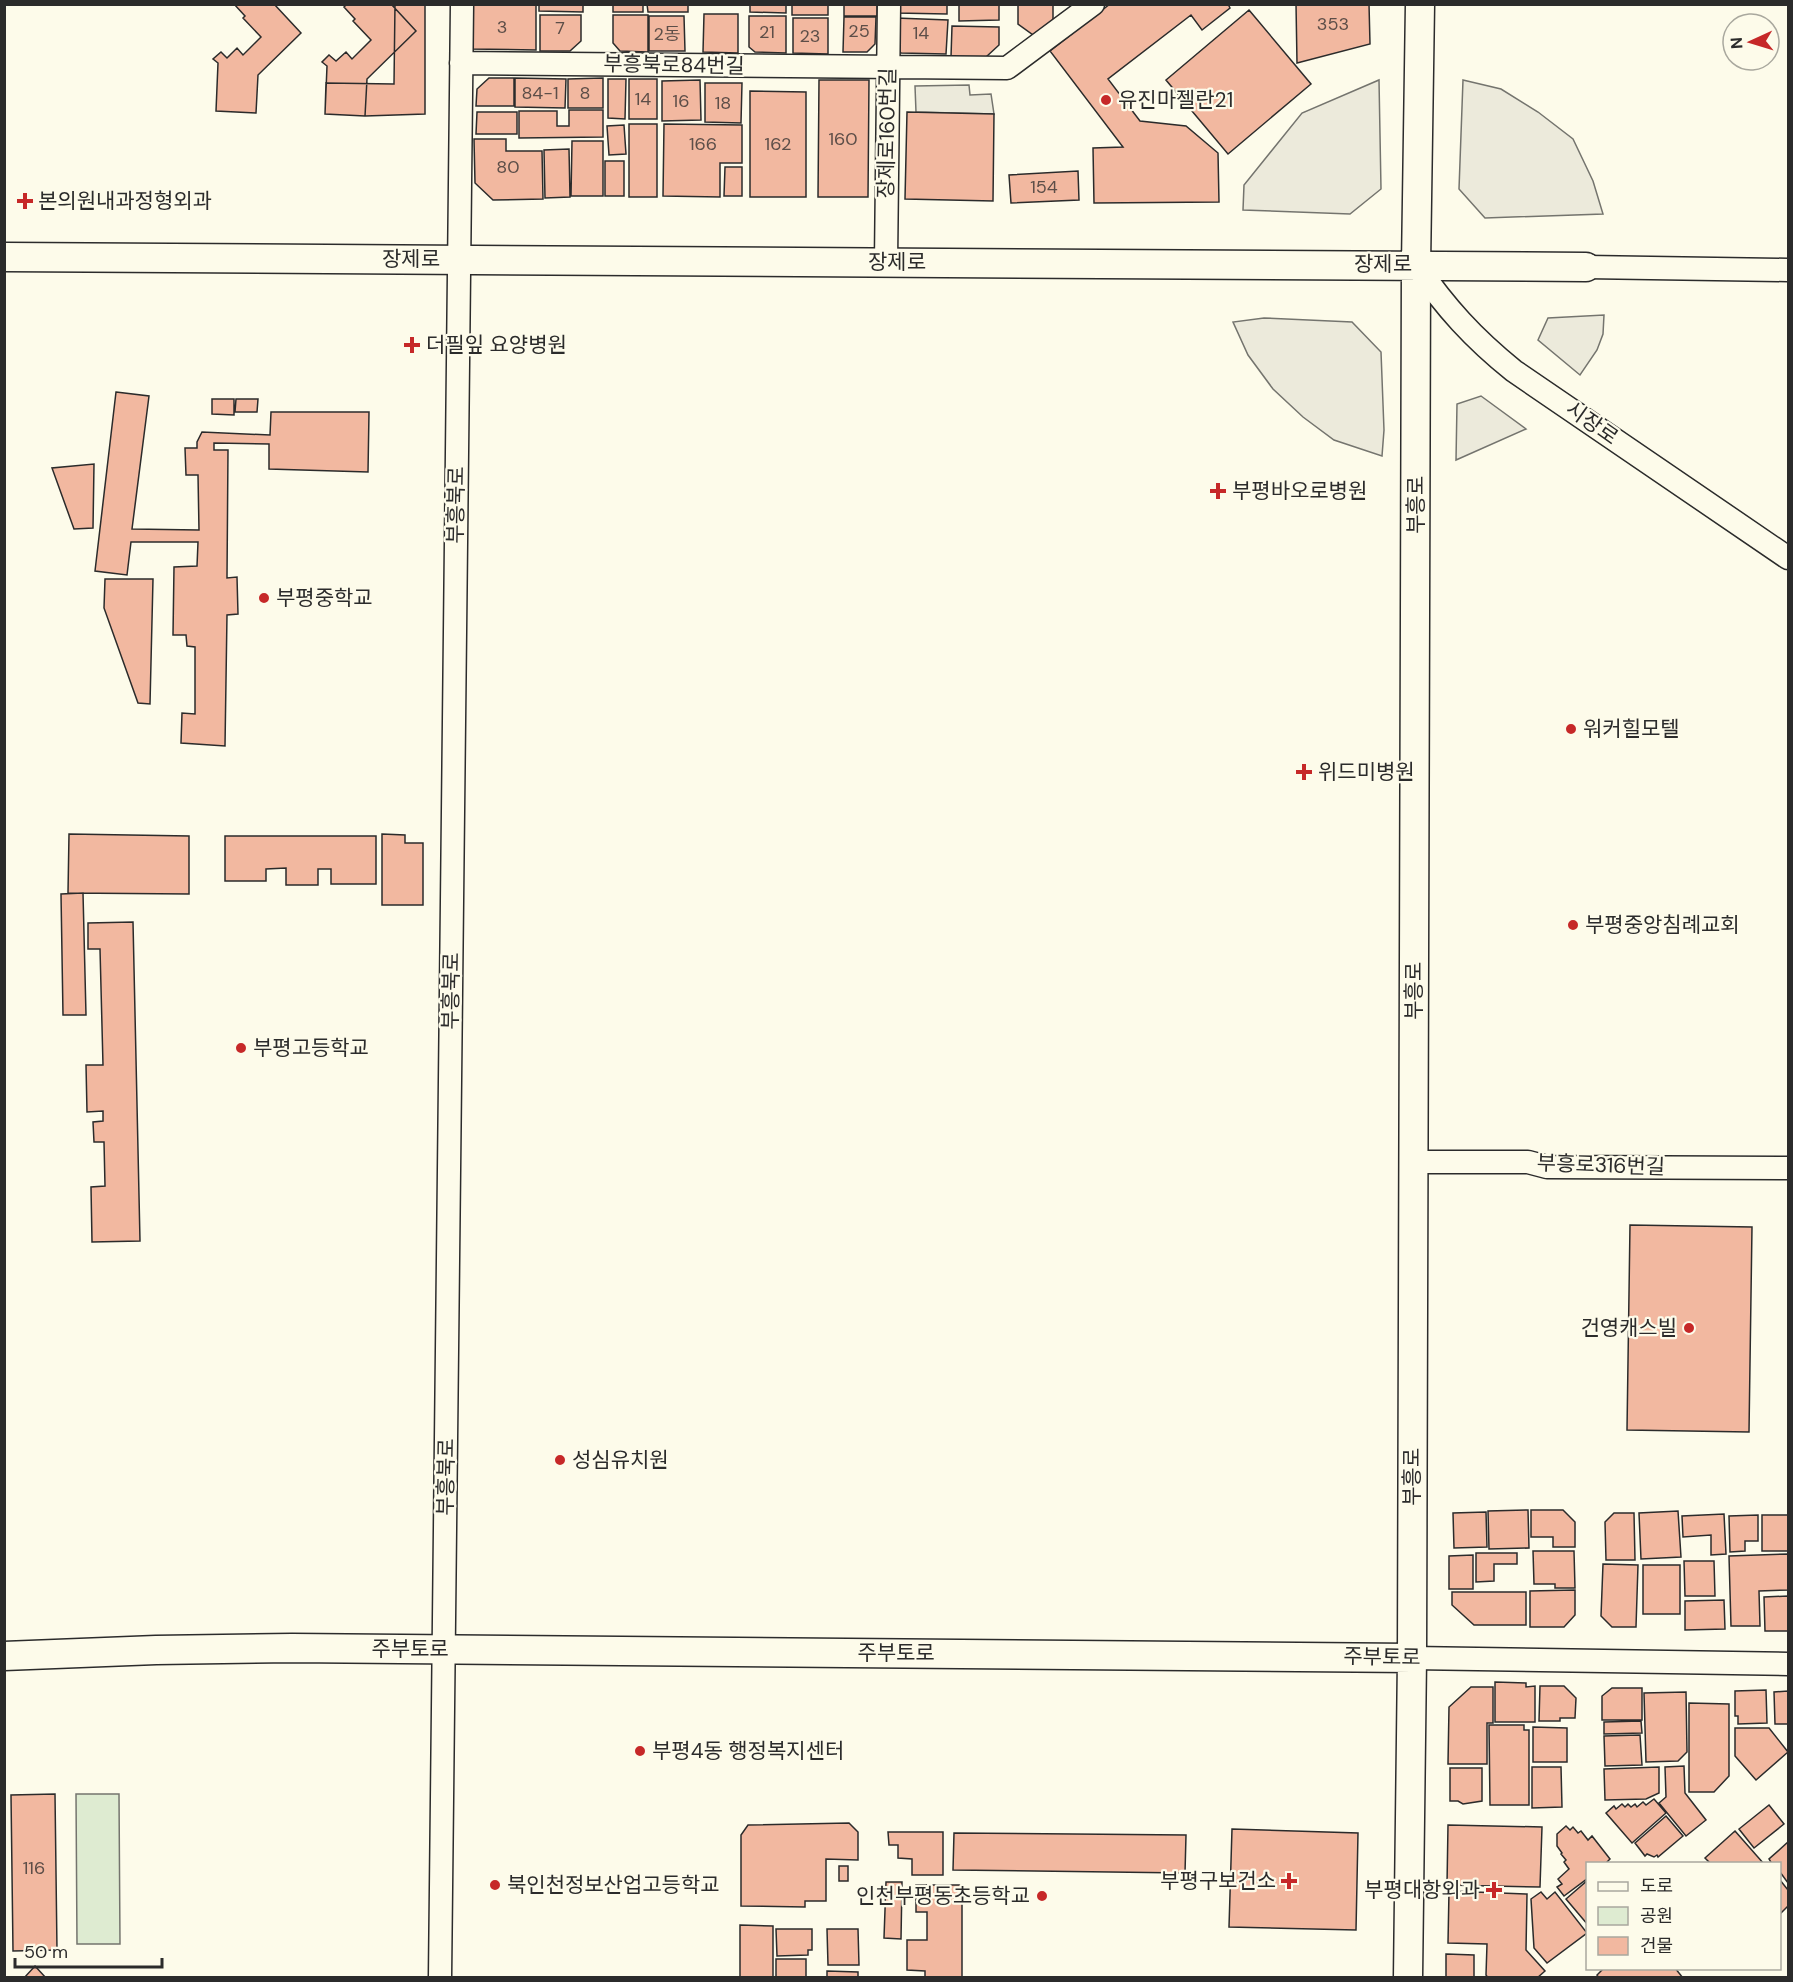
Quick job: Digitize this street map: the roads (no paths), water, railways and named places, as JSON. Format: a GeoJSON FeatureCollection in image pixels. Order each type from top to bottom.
{"type":"FeatureCollection","features":[{"type":"Feature","properties":{"kind":"main road","name":"부흥로"},"geometry":{"type":"LineString","coordinates":[[1408,1977],[1412,1658],[1416,265],[1420,4]]}},
{"type":"Feature","properties":{"kind":"main road","name":"장제로"},"geometry":{"type":"LineString","coordinates":[[4,257],[1586,267]]}},
{"type":"Feature","properties":{"kind":"main road","name":"주부토로"},"geometry":{"type":"LineString","coordinates":[[4,1656],[156,1650],[444,1649],[1412,1658]]}},
{"type":"Feature","properties":{"kind":"street","name":"부흥북로"},"geometry":{"type":"LineString","coordinates":[[440,1977],[462,4]]}},
{"type":"Feature","properties":{"kind":"street","name":"장제로160번길"},"geometry":{"type":"LineString","coordinates":[[886,262],[889,4]]}},
{"type":"Feature","properties":{"kind":"street","name":"부흥북로84번길"},"geometry":{"type":"LineString","coordinates":[[461,63],[1006,68],[1093,4]]}},
{"type":"Feature","properties":{"kind":"street","name":"시장로"},"geometry":{"type":"LineString","coordinates":[[1416,265],[1458,321],[1506,365],[1788,558]]}},
{"type":"Feature","properties":{"kind":"street","name":"장제로"},"geometry":{"type":"LineString","coordinates":[[1586,267],[1788,270]]}},
{"type":"Feature","properties":{"kind":"street","name":"부흥로316번길"},"geometry":{"type":"LineString","coordinates":[[1413,1162],[1528,1162],[1547,1167],[1788,1168]]}},
{"type":"Feature","properties":{"kind":"street","name":"주부토로"},"geometry":{"type":"LineString","coordinates":[[1412,1658],[1788,1664]]}},
{"type":"Feature","properties":{"kind":"place","name":"유진마젤란21"},"geometry":{"type":"Point","coordinates":[1106,100]}},
{"type":"Feature","properties":{"kind":"place","name":"본의원내과정형외과"},"geometry":{"type":"Point","coordinates":[25,201]}},
{"type":"Feature","properties":{"kind":"place","name":"더필잎 요양병원"},"geometry":{"type":"Point","coordinates":[412,345]}},
{"type":"Feature","properties":{"kind":"place","name":"부평바오로병원"},"geometry":{"type":"Point","coordinates":[1218,491]}},
{"type":"Feature","properties":{"kind":"place","name":"부평중학교"},"geometry":{"type":"Point","coordinates":[264,598]}},
{"type":"Feature","properties":{"kind":"place","name":"워커힐모텔"},"geometry":{"type":"Point","coordinates":[1571,729]}},
{"type":"Feature","properties":{"kind":"place","name":"위드미병원"},"geometry":{"type":"Point","coordinates":[1304,772]}},
{"type":"Feature","properties":{"kind":"place","name":"부평중앙침례교회"},"geometry":{"type":"Point","coordinates":[1573,925]}},
{"type":"Feature","properties":{"kind":"place","name":"부평고등학교"},"geometry":{"type":"Point","coordinates":[241,1048]}},
{"type":"Feature","properties":{"kind":"place","name":"건영캐스빌"},"geometry":{"type":"Point","coordinates":[1689,1328]}},
{"type":"Feature","properties":{"kind":"place","name":"성심유치원"},"geometry":{"type":"Point","coordinates":[560,1460]}},
{"type":"Feature","properties":{"kind":"place","name":"부평4동 행정복지센터"},"geometry":{"type":"Point","coordinates":[640,1751]}},
{"type":"Feature","properties":{"kind":"place","name":"부평구보건소"},"geometry":{"type":"Point","coordinates":[1289,1881]}},
{"type":"Feature","properties":{"kind":"place","name":"북인천정보산업고등학교"},"geometry":{"type":"Point","coordinates":[495,1885]}},
{"type":"Feature","properties":{"kind":"place","name":"부평대항외과"},"geometry":{"type":"Point","coordinates":[1494,1890]}},
{"type":"Feature","properties":{"kind":"place","name":"인천부평동초등학교"},"geometry":{"type":"Point","coordinates":[1042,1896]}}]}
